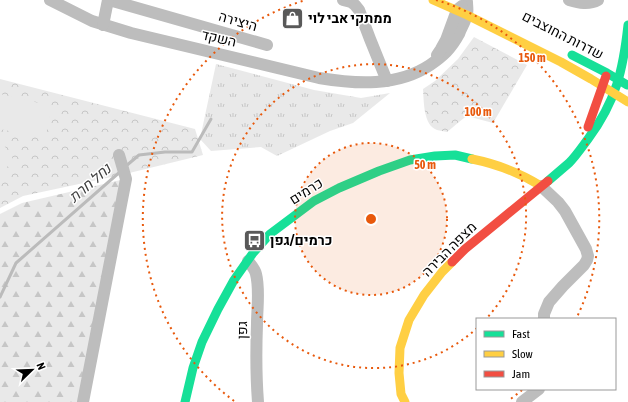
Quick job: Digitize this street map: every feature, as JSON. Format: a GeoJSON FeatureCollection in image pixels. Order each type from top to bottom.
{"type":"FeatureCollection","features":[{"type":"Feature","properties":{"kind":"street","name":"השקד"},"geometry":{"type":"LineString","coordinates":[[50,0],[92,21],[131,33],[319,78],[343,82],[388,81]]}},
{"type":"Feature","properties":{"kind":"street","name":"היצירה"},"geometry":{"type":"LineString","coordinates":[[104,24],[108,0],[267,44]]}},
{"type":"Feature","properties":{"kind":"street"},"geometry":{"type":"LineString","coordinates":[[344,0],[355,5],[359,10],[388,81],[402,78],[424,69],[446,54],[458,36],[463,7]]}},
{"type":"Feature","properties":{"kind":"street","name":"שדרות החוצבים"},"geometry":{"type":"LineString","coordinates":[[433,0],[463,7],[478,7]]}},
{"type":"Feature","properties":{"kind":"street"},"geometry":{"type":"LineString","coordinates":[[569,0],[583,3],[593,3],[598,0]]}},
{"type":"Feature","properties":{"kind":"street","name":"שדרות החוצבים"},"geometry":{"type":"LineString","coordinates":[[463,7],[561,62],[628,102]]}},
{"type":"Feature","properties":{"kind":"street"},"geometry":{"type":"LineString","coordinates":[[616,49],[628,18]]}},
{"type":"Feature","properties":{"kind":"street","name":"מצפה הבירה"},"geometry":{"type":"LineString","coordinates":[[405,402],[401,394],[399,372],[400,348],[409,320],[424,295],[442,272],[465,249],[569,163],[581,150],[597,125],[614,93],[619,80],[626,46],[628,25]]}},
{"type":"Feature","properties":{"kind":"street","name":"שדרות החוצבים"},"geometry":{"type":"LineString","coordinates":[[563,50],[628,86]]}},
{"type":"Feature","properties":{"kind":"street","name":"מצפה הבירה"},"geometry":{"type":"LineString","coordinates":[[581,150],[611,63]]}},
{"type":"Feature","properties":{"kind":"street"},"geometry":{"type":"LineString","coordinates":[[83,402],[126,180],[119,155]]}},
{"type":"Feature","properties":{"kind":"street","name":"כרמים"},"geometry":{"type":"LineString","coordinates":[[185,402],[193,368],[202,342],[234,280],[270,234],[314,201],[339,188],[379,171],[410,160],[435,156],[455,155],[488,162],[526,177],[541,186]]}},
{"type":"Feature","properties":{"kind":"street"},"geometry":{"type":"LineString","coordinates":[[541,186],[565,211],[586,249],[588,256],[584,265],[549,302],[544,318]]}},
{"type":"Feature","properties":{"kind":"street","name":"גפן"},"geometry":{"type":"LineString","coordinates":[[248,261],[254,268],[258,288],[256,351],[258,402]]}},
{"type":"Feature","properties":{"kind":"street"},"geometry":{"type":"LineString","coordinates":[[522,402],[538,390]]}},
{"type":"Feature","properties":{"kind":"green space"},"geometry":{"type":"Polygon","coordinates":[[[474,37],[527,65],[493,123],[467,116],[447,132],[437,130],[432,127],[427,118],[424,106],[423,89],[435,81],[458,59],[474,37]]]}},
{"type":"Feature","properties":{"kind":"green space"},"geometry":{"type":"Polygon","coordinates":[[[216,64],[314,90],[361,98],[390,93],[353,123],[330,131],[277,156],[261,147],[211,151],[200,139],[216,64]]]}},
{"type":"Feature","properties":{"kind":"green space"},"geometry":{"type":"Polygon","coordinates":[[[0,79],[195,129],[203,155],[121,175],[23,196],[0,208],[0,79]]]}},
{"type":"Feature","properties":{"kind":"green space"},"geometry":{"type":"Polygon","coordinates":[[[0,94],[52,106],[45,139],[0,129],[0,94]]]}},
{"type":"Feature","properties":{"kind":"green space"},"geometry":{"type":"Polygon","coordinates":[[[0,139],[15,162],[0,171],[0,139]]]}},
{"type":"Feature","properties":{"kind":"green space"},"geometry":{"type":"Polygon","coordinates":[[[125,179],[85,402],[0,402],[0,214],[22,203],[125,179]]]}},
{"type":"Feature","properties":{"kind":"waterway","name":"נחל חרת"},"geometry":{"type":"LineString","coordinates":[[126,166],[139,155],[165,152],[192,152],[211,119]]}},
{"type":"Feature","properties":{"kind":"waterway","name":"נחל חרת"},"geometry":{"type":"LineString","coordinates":[[0,297],[16,263],[121,171]]}},
{"type":"Feature","properties":{"kind":"traffic: fast"},"geometry":{"type":"LineString","coordinates":[[548,181],[574,157],[598,125],[605,112],[612,98],[621,71],[628,25]]}},
{"type":"Feature","properties":{"kind":"traffic: fast"},"geometry":{"type":"LineString","coordinates":[[572,55],[627,85]]}},
{"type":"Feature","properties":{"kind":"traffic: fast"},"geometry":{"type":"LineString","coordinates":[[185,402],[193,368],[202,342],[218,309],[234,280],[253,253],[270,234],[314,201],[339,188],[379,171],[410,160],[435,156],[455,155],[472,159]]}},
{"type":"Feature","properties":{"kind":"traffic: slow"},"geometry":{"type":"LineString","coordinates":[[433,0],[467,15],[561,62],[628,102]]}},
{"type":"Feature","properties":{"kind":"traffic: slow"},"geometry":{"type":"LineString","coordinates":[[472,159],[508,170],[541,186]]}},
{"type":"Feature","properties":{"kind":"traffic: slow"},"geometry":{"type":"LineString","coordinates":[[405,402],[401,394],[399,373],[400,348],[409,320],[424,295],[452,262]]}},
{"type":"Feature","properties":{"kind":"traffic: jam"},"geometry":{"type":"LineString","coordinates":[[588,127],[606,76]]}},
{"type":"Feature","properties":{"kind":"traffic: jam"},"geometry":{"type":"LineString","coordinates":[[452,262],[465,249],[548,181]]}},
{"type":"Feature","properties":{"kind":"place","name":"ממתקי אבי לוי"},"geometry":{"type":"Point","coordinates":[293,18]}},
{"type":"Feature","properties":{"kind":"place","name":"כרמים/גפן"},"geometry":{"type":"Point","coordinates":[255,240]}}]}
